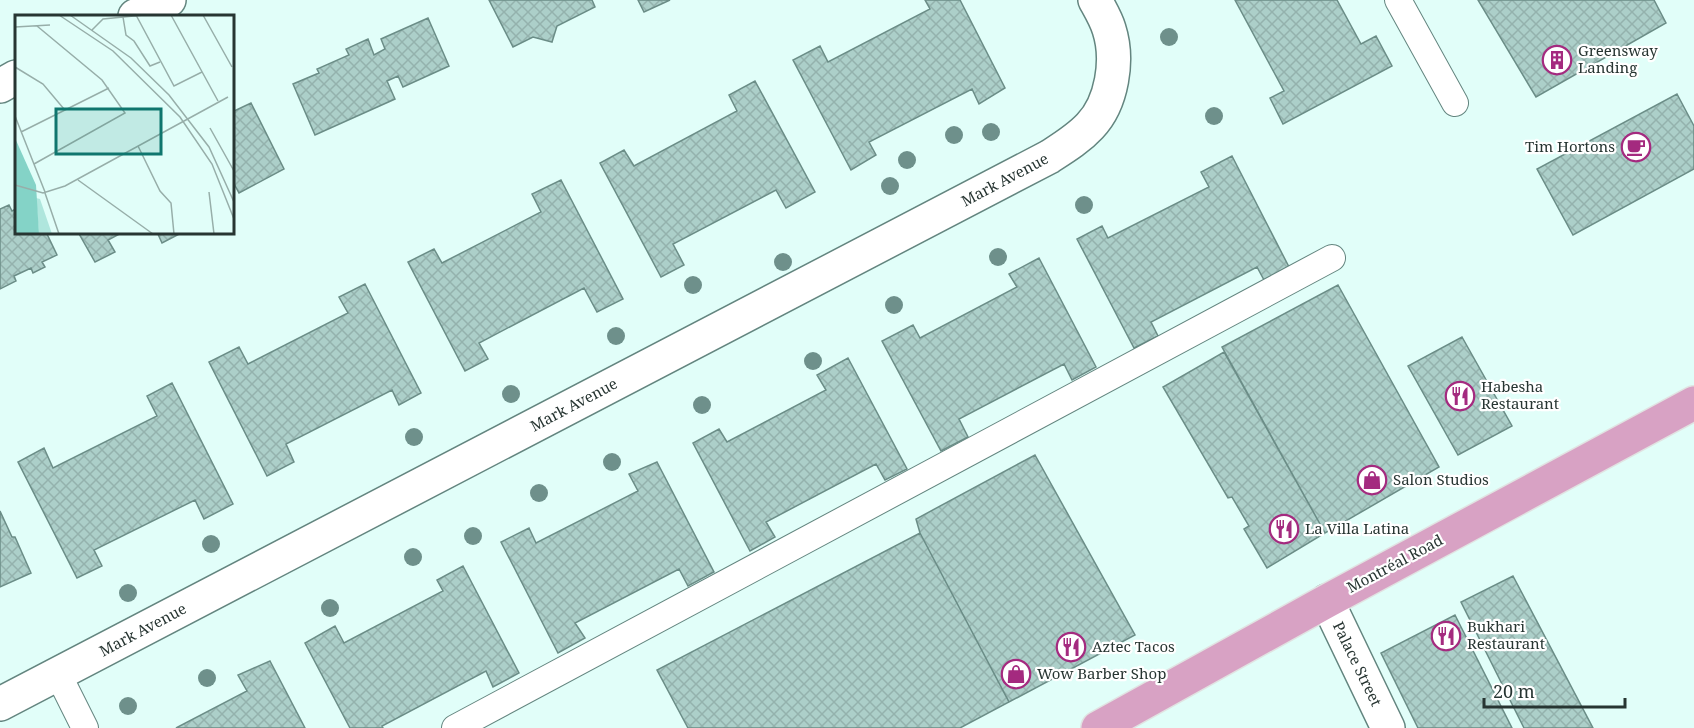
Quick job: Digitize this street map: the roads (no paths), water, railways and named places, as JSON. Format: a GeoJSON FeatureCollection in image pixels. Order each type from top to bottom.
{"type":"FeatureCollection","features":[{"type":"Feature","properties":{"kind":"main road","name":"Montréal Road"},"geometry":{"type":"LineString","coordinates":[[1098,728],[1327,601],[1693,406]]}},
{"type":"Feature","properties":{"kind":"street","name":"Mark Avenue"},"geometry":{"type":"LineString","coordinates":[[0,704],[1049,157],[1091,126],[1102,108],[1113,72],[1110,30],[1095,0]]}},
{"type":"Feature","properties":{"kind":"street"},"geometry":{"type":"LineString","coordinates":[[0,86],[15,78]]}},
{"type":"Feature","properties":{"kind":"street","name":"Palace Street"},"geometry":{"type":"LineString","coordinates":[[1327,601],[1388,728]]}},
{"type":"Feature","properties":{"kind":"lane"},"geometry":{"type":"LineString","coordinates":[[1398,0],[1455,103]]}},
{"type":"Feature","properties":{"kind":"lane"},"geometry":{"type":"LineString","coordinates":[[455,728],[1332,258]]}},
{"type":"Feature","properties":{"kind":"lane"},"geometry":{"type":"LineString","coordinates":[[58,674],[85,728]]}},
{"type":"Feature","properties":{"kind":"place","name":"Greensway Landing"},"geometry":{"type":"Point","coordinates":[1557,60]}},
{"type":"Feature","properties":{"kind":"place","name":"Tim Hortons"},"geometry":{"type":"Point","coordinates":[1636,147]}},
{"type":"Feature","properties":{"kind":"place","name":"Habesha Restaurant"},"geometry":{"type":"Point","coordinates":[1460,396]}},
{"type":"Feature","properties":{"kind":"place","name":"Salon Studios"},"geometry":{"type":"Point","coordinates":[1372,480]}},
{"type":"Feature","properties":{"kind":"place","name":"La Villa Latina"},"geometry":{"type":"Point","coordinates":[1284,529]}},
{"type":"Feature","properties":{"kind":"place","name":"Bukhari Restaurant"},"geometry":{"type":"Point","coordinates":[1446,636]}},
{"type":"Feature","properties":{"kind":"place","name":"Aztec Tacos"},"geometry":{"type":"Point","coordinates":[1071,647]}},
{"type":"Feature","properties":{"kind":"place","name":"Wow Barber Shop"},"geometry":{"type":"Point","coordinates":[1016,674]}}]}
